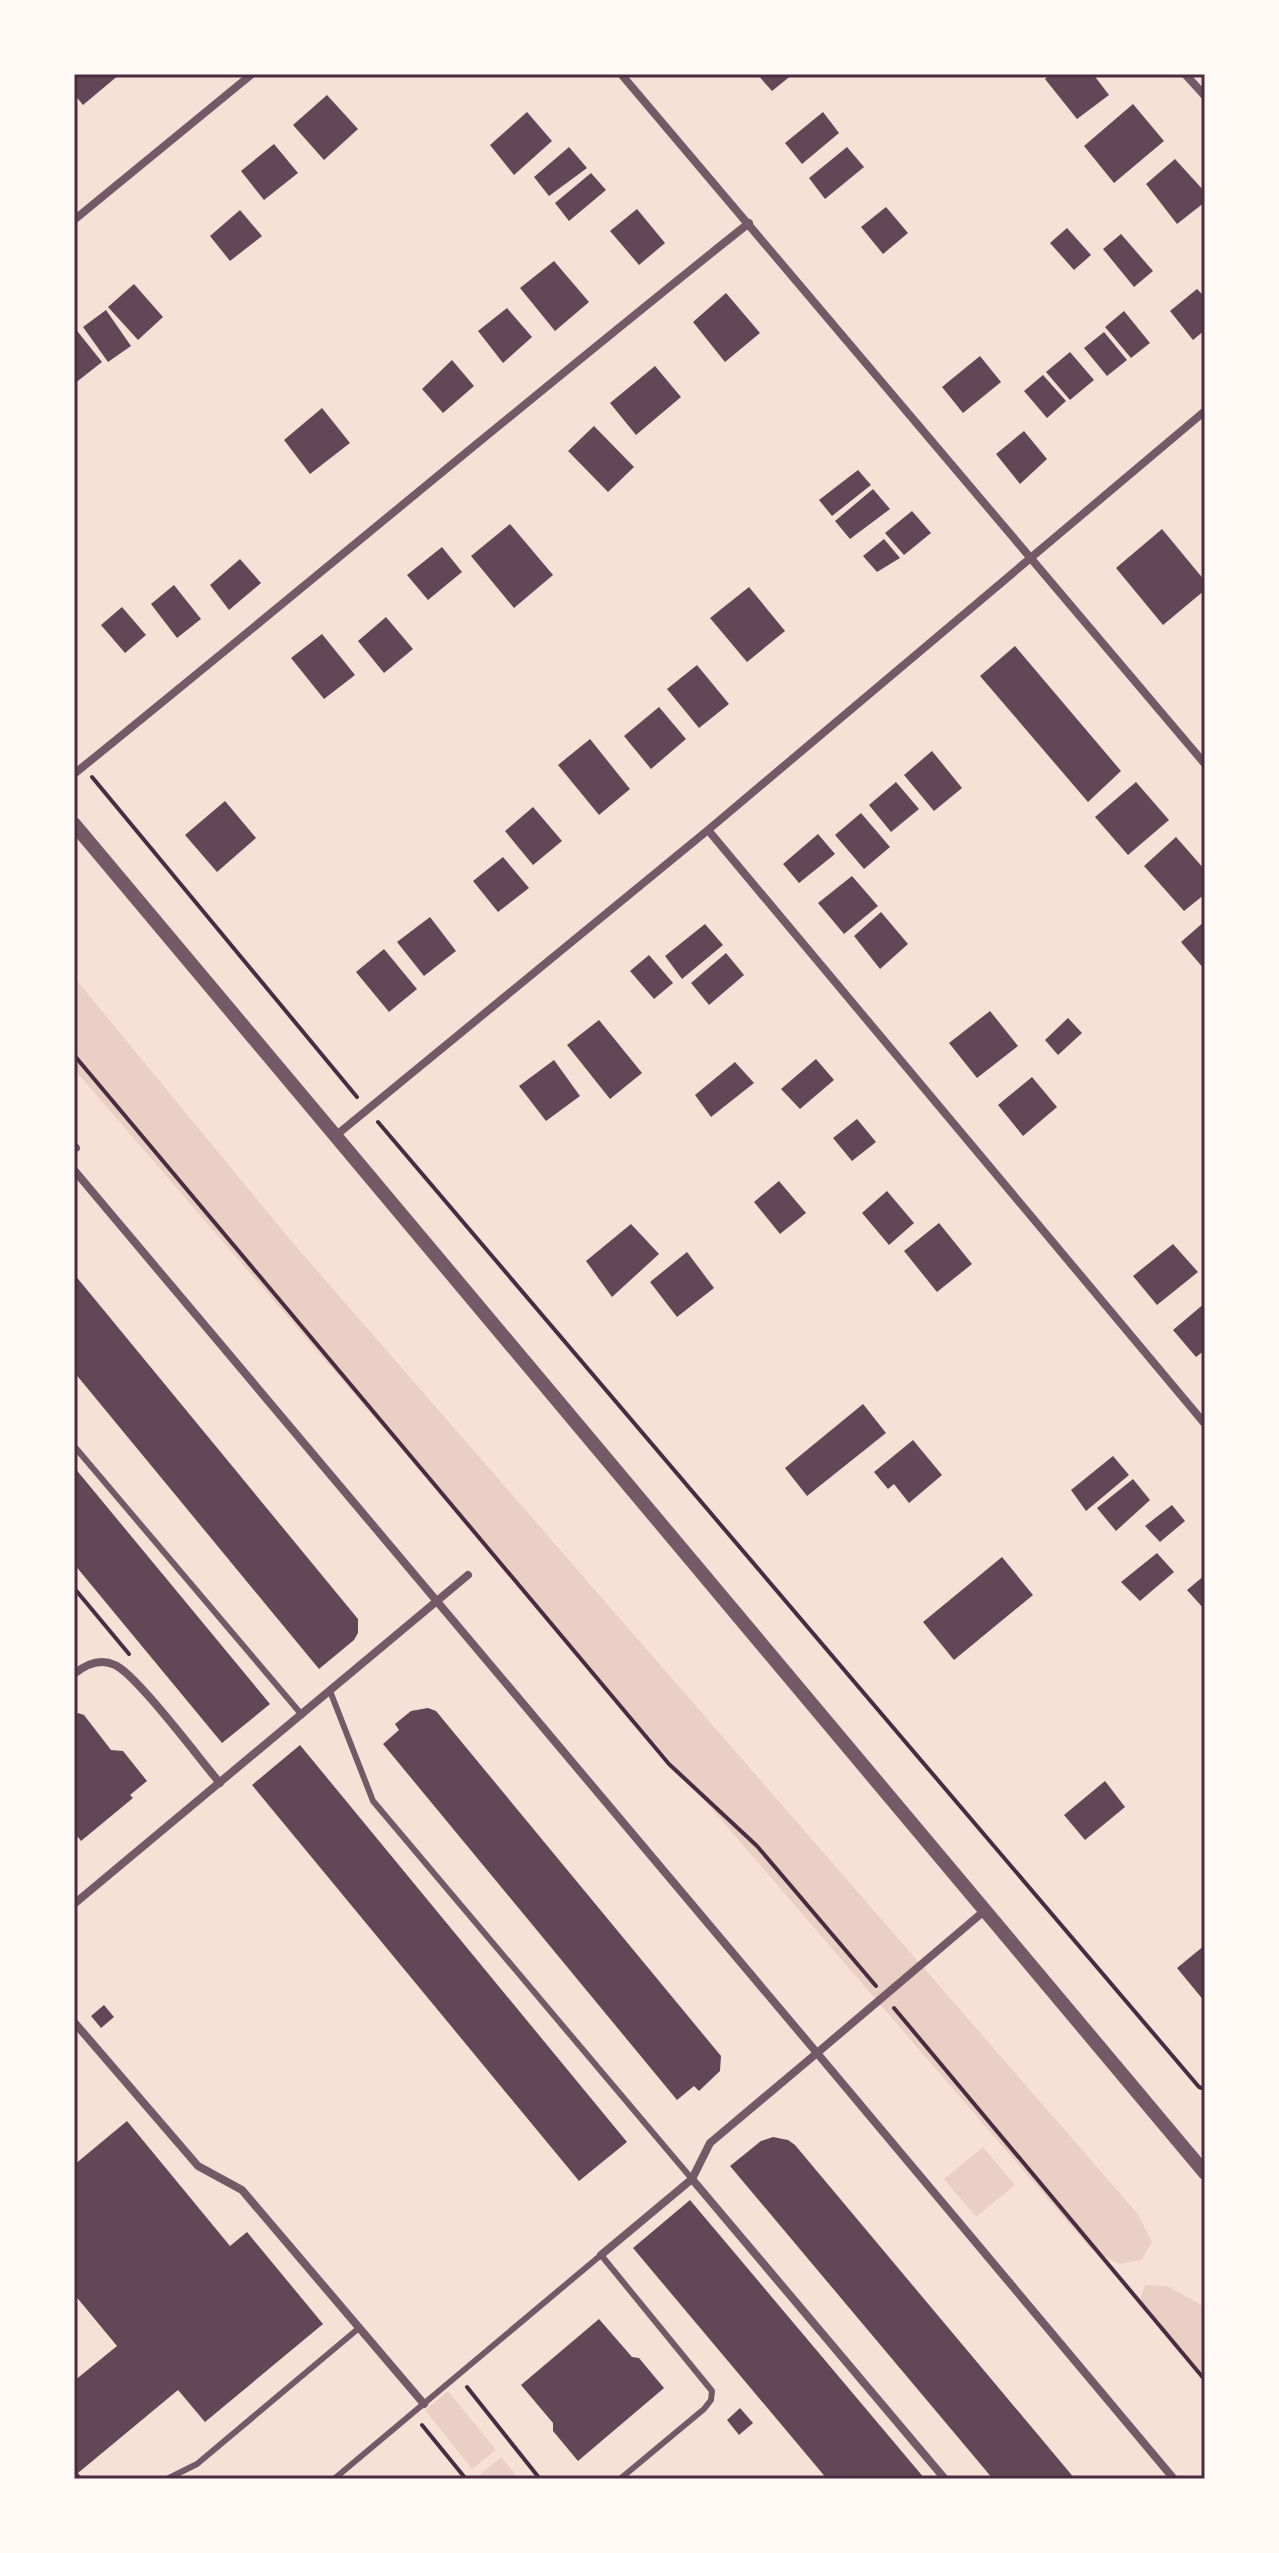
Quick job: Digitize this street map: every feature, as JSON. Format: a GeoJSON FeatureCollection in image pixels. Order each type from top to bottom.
{"type":"FeatureCollection","features":[{"type":"Feature","properties":{"kind":"street"},"geometry":{"type":"LineString","coordinates":[[74,220],[252,74]]}},
{"type":"Feature","properties":{"kind":"street"},"geometry":{"type":"LineString","coordinates":[[621,74],[1205,764]]}},
{"type":"Feature","properties":{"kind":"street"},"geometry":{"type":"LineString","coordinates":[[1185,74],[1205,96]]}},
{"type":"Feature","properties":{"kind":"street"},"geometry":{"type":"LineString","coordinates":[[74,774],[448,465],[749,223]]}},
{"type":"Feature","properties":{"kind":"street"},"geometry":{"type":"LineString","coordinates":[[333,1138],[708,830],[1205,411]]}},
{"type":"Feature","properties":{"kind":"street"},"geometry":{"type":"LineString","coordinates":[[74,824],[333,1138],[734,1610],[983,1912],[1205,2173]]}},
{"type":"Feature","properties":{"kind":"street"},"geometry":{"type":"LineString","coordinates":[[708,830],[1205,1424]]}},
{"type":"Feature","properties":{"kind":"street"},"geometry":{"type":"LineString","coordinates":[[74,1170],[1174,2479]]}},
{"type":"Feature","properties":{"kind":"street"},"geometry":{"type":"LineString","coordinates":[[74,1904],[468,1575]]}},
{"type":"Feature","properties":{"kind":"street"},"geometry":{"type":"LineString","coordinates":[[74,1674],[98,1662],[115,1665],[134,1681],[220,1783]]}},
{"type":"Feature","properties":{"kind":"street"},"geometry":{"type":"LineString","coordinates":[[601,2255],[692,2179],[710,2143],[983,1912]]}},
{"type":"Feature","properties":{"kind":"street"},"geometry":{"type":"LineString","coordinates":[[74,2022],[198,2166],[242,2190],[424,2404]]}},
{"type":"Feature","properties":{"kind":"street"},"geometry":{"type":"LineString","coordinates":[[692,2179],[945,2479]]}},
{"type":"Feature","properties":{"kind":"lane"},"geometry":{"type":"LineString","coordinates":[[74,1446],[302,1715]]}},
{"type":"Feature","properties":{"kind":"lane"},"geometry":{"type":"LineString","coordinates":[[330,1691],[373,1801],[692,2179]]}},
{"type":"Feature","properties":{"kind":"lane"},"geometry":{"type":"LineString","coordinates":[[334,2479],[601,2255],[712,2391],[711,2400],[704,2409],[620,2479]]}},
{"type":"Feature","properties":{"kind":"lane"},"geometry":{"type":"LineString","coordinates":[[167,2479],[197,2464],[359,2328]]}},
{"type":"Feature","properties":{"kind":"path"},"geometry":{"type":"LineString","coordinates":[[84,766],[367,1109],[1199,2087],[1205,2089]]}},
{"type":"Feature","properties":{"kind":"path"},"geometry":{"type":"LineString","coordinates":[[74,1055],[658,1752],[757,1846],[1205,2380]]}},
{"type":"Feature","properties":{"kind":"path"},"geometry":{"type":"LineString","coordinates":[[458,2375],[540,2479]]}},
{"type":"Feature","properties":{"kind":"path"},"geometry":{"type":"LineString","coordinates":[[413,2413],[466,2479]]}},
{"type":"Feature","properties":{"kind":"shaded area"},"geometry":{"type":"Polygon","coordinates":[[[74,977],[287,1236],[1137,2213],[1152,2242],[1142,2260],[1119,2264],[1091,2249],[74,1069],[74,977]]]}},
{"type":"Feature","properties":{"kind":"shaded area"},"geometry":{"type":"Polygon","coordinates":[[[983,2147],[1015,2185],[976,2217],[944,2179],[983,2147]]]}},
{"type":"Feature","properties":{"kind":"shaded area"},"geometry":{"type":"Polygon","coordinates":[[[1145,2285],[1167,2286],[1205,2307],[1205,2378],[1140,2300],[1145,2285]]]}},
{"type":"Feature","properties":{"kind":"shaded area"},"geometry":{"type":"Polygon","coordinates":[[[448,2391],[496,2450],[472,2469],[425,2410],[448,2391]]]}},
{"type":"Feature","properties":{"kind":"shaded area"},"geometry":{"type":"Polygon","coordinates":[[[501,2457],[519,2479],[480,2479],[478,2476],[501,2457]]]}},
{"type":"Feature","properties":{"kind":"building"},"geometry":{"type":"Polygon","coordinates":[[[74,74],[120,74],[83,105],[74,94],[74,74]]]}},
{"type":"Feature","properties":{"kind":"building"},"geometry":{"type":"Polygon","coordinates":[[[757,74],[793,74],[772,91],[757,74]]]}},
{"type":"Feature","properties":{"kind":"building"},"geometry":{"type":"Polygon","coordinates":[[[1050,74],[1093,74],[1109,95],[1077,119],[1045,79],[1050,74]]]}},
{"type":"Feature","properties":{"kind":"building"},"geometry":{"type":"Polygon","coordinates":[[[327,95],[358,129],[324,160],[293,125],[327,95]]]}},
{"type":"Feature","properties":{"kind":"building"},"geometry":{"type":"Polygon","coordinates":[[[1133,104],[1164,141],[1114,183],[1084,146],[1133,104]]]}},
{"type":"Feature","properties":{"kind":"building"},"geometry":{"type":"Polygon","coordinates":[[[527,112],[552,141],[514,175],[490,145],[527,112]]]}},
{"type":"Feature","properties":{"kind":"building"},"geometry":{"type":"Polygon","coordinates":[[[823,112],[839,133],[802,164],[785,143],[823,112]]]}},
{"type":"Feature","properties":{"kind":"building"},"geometry":{"type":"Polygon","coordinates":[[[274,144],[298,173],[264,200],[241,171],[274,144]]]}},
{"type":"Feature","properties":{"kind":"building"},"geometry":{"type":"Polygon","coordinates":[[[569,147],[587,168],[549,196],[534,177],[569,147]]]}},
{"type":"Feature","properties":{"kind":"building"},"geometry":{"type":"Polygon","coordinates":[[[847,147],[864,167],[825,199],[809,178],[847,147]]]}},
{"type":"Feature","properties":{"kind":"building"},"geometry":{"type":"Polygon","coordinates":[[[1175,159],[1205,192],[1205,202],[1177,224],[1146,184],[1175,159]]]}},
{"type":"Feature","properties":{"kind":"building"},"geometry":{"type":"Polygon","coordinates":[[[591,173],[606,190],[569,221],[555,203],[591,173]]]}},
{"type":"Feature","properties":{"kind":"building"},"geometry":{"type":"Polygon","coordinates":[[[886,207],[908,233],[883,254],[861,227],[886,207]]]}},
{"type":"Feature","properties":{"kind":"building"},"geometry":{"type":"Polygon","coordinates":[[[637,209],[665,243],[639,265],[610,231],[637,209]]]}},
{"type":"Feature","properties":{"kind":"building"},"geometry":{"type":"Polygon","coordinates":[[[240,210],[262,236],[230,261],[210,236],[240,210]]]}},
{"type":"Feature","properties":{"kind":"building"},"geometry":{"type":"Polygon","coordinates":[[[1067,228],[1091,255],[1074,270],[1050,243],[1067,228]]]}},
{"type":"Feature","properties":{"kind":"building"},"geometry":{"type":"Polygon","coordinates":[[[1121,234],[1153,271],[1134,287],[1103,249],[1121,234]]]}},
{"type":"Feature","properties":{"kind":"building"},"geometry":{"type":"Polygon","coordinates":[[[554,261],[589,302],[555,331],[520,288],[554,261]]]}},
{"type":"Feature","properties":{"kind":"building"},"geometry":{"type":"Polygon","coordinates":[[[134,284],[163,317],[138,340],[108,307],[134,284]]]}},
{"type":"Feature","properties":{"kind":"building"},"geometry":{"type":"Polygon","coordinates":[[[1197,289],[1205,297],[1205,330],[1193,340],[1170,311],[1197,289]]]}},
{"type":"Feature","properties":{"kind":"building"},"geometry":{"type":"Polygon","coordinates":[[[726,293],[760,333],[725,362],[693,322],[726,293]]]}},
{"type":"Feature","properties":{"kind":"building"},"geometry":{"type":"Polygon","coordinates":[[[507,308],[532,337],[503,363],[478,331],[507,308]]]}},
{"type":"Feature","properties":{"kind":"building"},"geometry":{"type":"Polygon","coordinates":[[[106,310],[131,346],[108,362],[83,327],[106,310]]]}},
{"type":"Feature","properties":{"kind":"building"},"geometry":{"type":"Polygon","coordinates":[[[1124,311],[1150,343],[1131,358],[1105,327],[1124,311]]]}},
{"type":"Feature","properties":{"kind":"building"},"geometry":{"type":"Polygon","coordinates":[[[74,327],[102,362],[74,384],[74,327]]]}},
{"type":"Feature","properties":{"kind":"building"},"geometry":{"type":"Polygon","coordinates":[[[1104,332],[1127,360],[1107,376],[1084,348],[1104,332]]]}},
{"type":"Feature","properties":{"kind":"building"},"geometry":{"type":"Polygon","coordinates":[[[1070,352],[1094,380],[1070,400],[1046,372],[1070,352]]]}},
{"type":"Feature","properties":{"kind":"building"},"geometry":{"type":"Polygon","coordinates":[[[980,356],[1001,382],[963,413],[942,387],[980,356]]]}},
{"type":"Feature","properties":{"kind":"building"},"geometry":{"type":"Polygon","coordinates":[[[452,360],[474,386],[443,413],[422,389],[452,360]]]}},
{"type":"Feature","properties":{"kind":"building"},"geometry":{"type":"Polygon","coordinates":[[[655,366],[681,397],[636,435],[610,403],[655,366]]]}},
{"type":"Feature","properties":{"kind":"building"},"geometry":{"type":"Polygon","coordinates":[[[1043,375],[1066,401],[1047,418],[1024,391],[1043,375]]]}},
{"type":"Feature","properties":{"kind":"building"},"geometry":{"type":"Polygon","coordinates":[[[322,408],[350,443],[310,474],[284,440],[322,408]]]}},
{"type":"Feature","properties":{"kind":"building"},"geometry":{"type":"Polygon","coordinates":[[[594,426],[634,467],[608,492],[568,451],[594,426]]]}},
{"type":"Feature","properties":{"kind":"building"},"geometry":{"type":"Polygon","coordinates":[[[1024,431],[1047,459],[1020,484],[996,454],[1024,431]]]}},
{"type":"Feature","properties":{"kind":"building"},"geometry":{"type":"Polygon","coordinates":[[[858,470],[871,485],[832,516],[819,500],[858,470]]]}},
{"type":"Feature","properties":{"kind":"building"},"geometry":{"type":"Polygon","coordinates":[[[873,489],[890,509],[850,539],[835,521],[873,489]]]}},
{"type":"Feature","properties":{"kind":"building"},"geometry":{"type":"Polygon","coordinates":[[[912,511],[931,533],[904,555],[885,533],[912,511]]]}},
{"type":"Feature","properties":{"kind":"building"},"geometry":{"type":"Polygon","coordinates":[[[510,524],[553,575],[514,608],[471,556],[510,524]]]}},
{"type":"Feature","properties":{"kind":"building"},"geometry":{"type":"Polygon","coordinates":[[[1162,529],[1205,581],[1205,590],[1163,625],[1116,568],[1162,529]]]}},
{"type":"Feature","properties":{"kind":"building"},"geometry":{"type":"Polygon","coordinates":[[[884,539],[900,558],[877,572],[863,556],[884,539]]]}},
{"type":"Feature","properties":{"kind":"building"},"geometry":{"type":"Polygon","coordinates":[[[442,547],[462,572],[428,600],[407,575],[442,547]]]}},
{"type":"Feature","properties":{"kind":"building"},"geometry":{"type":"Polygon","coordinates":[[[240,559],[261,583],[229,610],[210,585],[240,559]]]}},
{"type":"Feature","properties":{"kind":"building"},"geometry":{"type":"Polygon","coordinates":[[[174,585],[201,619],[177,638],[151,604],[174,585]]]}},
{"type":"Feature","properties":{"kind":"building"},"geometry":{"type":"Polygon","coordinates":[[[749,587],[785,631],[747,662],[710,618],[749,587]]]}},
{"type":"Feature","properties":{"kind":"building"},"geometry":{"type":"Polygon","coordinates":[[[122,607],[146,635],[125,653],[101,625],[122,607]]]}},
{"type":"Feature","properties":{"kind":"building"},"geometry":{"type":"Polygon","coordinates":[[[386,617],[413,649],[384,673],[358,641],[386,617]]]}},
{"type":"Feature","properties":{"kind":"building"},"geometry":{"type":"Polygon","coordinates":[[[322,634],[355,675],[324,699],[291,658],[322,634]]]}},
{"type":"Feature","properties":{"kind":"building"},"geometry":{"type":"Polygon","coordinates":[[[1015,646],[1121,771],[1088,802],[980,676],[1015,646]]]}},
{"type":"Feature","properties":{"kind":"building"},"geometry":{"type":"Polygon","coordinates":[[[697,665],[729,704],[699,728],[667,689],[697,665]]]}},
{"type":"Feature","properties":{"kind":"building"},"geometry":{"type":"Polygon","coordinates":[[[659,707],[686,739],[651,769],[624,736],[659,707]]]}},
{"type":"Feature","properties":{"kind":"building"},"geometry":{"type":"Polygon","coordinates":[[[590,739],[630,789],[599,815],[558,765],[590,739]]]}},
{"type":"Feature","properties":{"kind":"building"},"geometry":{"type":"Polygon","coordinates":[[[932,751],[962,788],[934,811],[904,775],[932,751]]]}},
{"type":"Feature","properties":{"kind":"building"},"geometry":{"type":"Polygon","coordinates":[[[896,782],[919,809],[891,832],[869,805],[896,782]]]}},
{"type":"Feature","properties":{"kind":"building"},"geometry":{"type":"Polygon","coordinates":[[[1136,782],[1169,820],[1128,855],[1095,817],[1136,782]]]}},
{"type":"Feature","properties":{"kind":"building"},"geometry":{"type":"Polygon","coordinates":[[[225,801],[256,838],[217,872],[185,835],[225,801]]]}},
{"type":"Feature","properties":{"kind":"building"},"geometry":{"type":"Polygon","coordinates":[[[533,807],[562,841],[533,865],[505,831],[533,807]]]}},
{"type":"Feature","properties":{"kind":"building"},"geometry":{"type":"Polygon","coordinates":[[[861,813],[890,847],[864,869],[835,835],[861,813]]]}},
{"type":"Feature","properties":{"kind":"building"},"geometry":{"type":"Polygon","coordinates":[[[818,834],[835,854],[799,883],[783,864],[818,834]]]}},
{"type":"Feature","properties":{"kind":"building"},"geometry":{"type":"Polygon","coordinates":[[[1176,837],[1205,870],[1205,894],[1184,911],[1144,866],[1176,837]]]}},
{"type":"Feature","properties":{"kind":"building"},"geometry":{"type":"Polygon","coordinates":[[[503,857],[529,888],[498,912],[473,881],[503,857]]]}},
{"type":"Feature","properties":{"kind":"building"},"geometry":{"type":"Polygon","coordinates":[[[852,876],[878,906],[844,934],[818,903],[852,876]]]}},
{"type":"Feature","properties":{"kind":"building"},"geometry":{"type":"Polygon","coordinates":[[[881,912],[908,944],[880,969],[854,936],[881,912]]]}},
{"type":"Feature","properties":{"kind":"building"},"geometry":{"type":"Polygon","coordinates":[[[430,917],[456,951],[424,976],[397,942],[430,917]]]}},
{"type":"Feature","properties":{"kind":"building"},"geometry":{"type":"Polygon","coordinates":[[[1205,921],[1205,970],[1181,942],[1205,921]]]}},
{"type":"Feature","properties":{"kind":"building"},"geometry":{"type":"Polygon","coordinates":[[[705,924],[723,945],[682,979],[665,956],[705,924]]]}},
{"type":"Feature","properties":{"kind":"building"},"geometry":{"type":"Polygon","coordinates":[[[384,949],[417,989],[389,1012],[356,972],[384,949]]]}},
{"type":"Feature","properties":{"kind":"building"},"geometry":{"type":"Polygon","coordinates":[[[726,953],[744,975],[709,1005],[691,983],[726,953]]]}},
{"type":"Feature","properties":{"kind":"building"},"geometry":{"type":"Polygon","coordinates":[[[649,955],[673,983],[654,999],[630,971],[649,955]]]}},
{"type":"Feature","properties":{"kind":"building"},"geometry":{"type":"Polygon","coordinates":[[[990,1011],[1018,1046],[977,1078],[949,1043],[990,1011]]]}},
{"type":"Feature","properties":{"kind":"building"},"geometry":{"type":"Polygon","coordinates":[[[1068,1018],[1082,1033],[1058,1055],[1045,1040],[1068,1018]]]}},
{"type":"Feature","properties":{"kind":"building"},"geometry":{"type":"Polygon","coordinates":[[[599,1020],[642,1073],[610,1099],[567,1045],[599,1020]]]}},
{"type":"Feature","properties":{"kind":"building"},"geometry":{"type":"Polygon","coordinates":[[[816,1059],[834,1080],[800,1109],[781,1089],[816,1059]]]}},
{"type":"Feature","properties":{"kind":"building"},"geometry":{"type":"Polygon","coordinates":[[[554,1060],[580,1096],[546,1121],[519,1086],[554,1060]]]}},
{"type":"Feature","properties":{"kind":"building"},"geometry":{"type":"Polygon","coordinates":[[[735,1062],[754,1083],[711,1117],[695,1095],[735,1062]]]}},
{"type":"Feature","properties":{"kind":"building"},"geometry":{"type":"Polygon","coordinates":[[[1032,1077],[1057,1107],[1023,1136],[998,1105],[1032,1077]]]}},
{"type":"Feature","properties":{"kind":"building"},"geometry":{"type":"Polygon","coordinates":[[[857,1119],[876,1142],[852,1161],[833,1138],[857,1119]]]}},
{"type":"Feature","properties":{"kind":"building"},"geometry":{"type":"Polygon","coordinates":[[[779,1181],[806,1213],[780,1234],[754,1202],[779,1181]]]}},
{"type":"Feature","properties":{"kind":"building"},"geometry":{"type":"Polygon","coordinates":[[[887,1191],[914,1223],[889,1245],[862,1213],[887,1191]]]}},
{"type":"Feature","properties":{"kind":"building"},"geometry":{"type":"Polygon","coordinates":[[[939,1223],[972,1264],[937,1292],[904,1251],[939,1223]]]}},
{"type":"Feature","properties":{"kind":"building"},"geometry":{"type":"Polygon","coordinates":[[[631,1224],[659,1254],[612,1297],[586,1261],[631,1224]]]}},
{"type":"Feature","properties":{"kind":"building"},"geometry":{"type":"Polygon","coordinates":[[[1173,1244],[1198,1272],[1157,1305],[1133,1276],[1173,1244]]]}},
{"type":"Feature","properties":{"kind":"building"},"geometry":{"type":"Polygon","coordinates":[[[687,1252],[714,1288],[677,1317],[650,1282],[687,1252]]]}},
{"type":"Feature","properties":{"kind":"building"},"geometry":{"type":"Polygon","coordinates":[[[74,1274],[358,1619],[358,1633],[354,1640],[319,1669],[74,1372],[74,1274]]]}},
{"type":"Feature","properties":{"kind":"building"},"geometry":{"type":"Polygon","coordinates":[[[1205,1303],[1205,1350],[1196,1357],[1173,1330],[1205,1303]]]}},
{"type":"Feature","properties":{"kind":"building"},"geometry":{"type":"Polygon","coordinates":[[[863,1404],[886,1433],[807,1496],[785,1468],[863,1404]]]}},
{"type":"Feature","properties":{"kind":"building"},"geometry":{"type":"Polygon","coordinates":[[[913,1440],[942,1475],[909,1503],[894,1484],[888,1489],[874,1472],[913,1440]]]}},
{"type":"Feature","properties":{"kind":"building"},"geometry":{"type":"Polygon","coordinates":[[[1113,1456],[1129,1475],[1086,1511],[1071,1490],[1113,1456]]]}},
{"type":"Feature","properties":{"kind":"building"},"geometry":{"type":"Polygon","coordinates":[[[74,1467],[270,1704],[222,1743],[74,1564],[74,1467]]]}},
{"type":"Feature","properties":{"kind":"building"},"geometry":{"type":"Polygon","coordinates":[[[1133,1479],[1150,1500],[1116,1531],[1097,1508],[1133,1479]]]}},
{"type":"Feature","properties":{"kind":"building"},"geometry":{"type":"Polygon","coordinates":[[[1172,1505],[1185,1521],[1160,1542],[1145,1526],[1172,1505]]]}},
{"type":"Feature","properties":{"kind":"building"},"geometry":{"type":"Polygon","coordinates":[[[1157,1553],[1174,1572],[1140,1601],[1121,1582],[1157,1553]]]}},
{"type":"Feature","properties":{"kind":"building"},"geometry":{"type":"Polygon","coordinates":[[[1002,1557],[1033,1595],[954,1660],[923,1622],[1002,1557]]]}},
{"type":"Feature","properties":{"kind":"building"},"geometry":{"type":"Polygon","coordinates":[[[1205,1575],[1205,1610],[1187,1590],[1205,1575]]]}},
{"type":"Feature","properties":{"kind":"building"},"geometry":{"type":"Polygon","coordinates":[[[428,1708],[436,1711],[721,2056],[720,2071],[699,2091],[694,2086],[677,2100],[383,1744],[399,1730],[395,1724],[411,1711],[428,1708]]]}},
{"type":"Feature","properties":{"kind":"building"},"geometry":{"type":"Polygon","coordinates":[[[78,1713],[84,1715],[111,1750],[123,1751],[147,1781],[130,1795],[133,1798],[81,1841],[78,1837],[74,1841],[74,1717],[78,1713]]]}},
{"type":"Feature","properties":{"kind":"building"},"geometry":{"type":"Polygon","coordinates":[[[300,1745],[627,2142],[579,2181],[252,1785],[300,1745]]]}},
{"type":"Feature","properties":{"kind":"building"},"geometry":{"type":"Polygon","coordinates":[[[1105,1781],[1125,1807],[1085,1840],[1064,1815],[1105,1781]]]}},
{"type":"Feature","properties":{"kind":"building"},"geometry":{"type":"Polygon","coordinates":[[[1205,1945],[1205,2002],[1177,1968],[1205,1945]]]}},
{"type":"Feature","properties":{"kind":"building"},"geometry":{"type":"Polygon","coordinates":[[[104,2005],[114,2017],[101,2028],[91,2016],[104,2005]]]}},
{"type":"Feature","properties":{"kind":"building"},"geometry":{"type":"Polygon","coordinates":[[[127,2121],[230,2246],[247,2232],[323,2324],[205,2422],[178,2390],[78,2473],[83,2479],[74,2479],[74,2381],[117,2346],[74,2294],[74,2165],[127,2121]]]}},
{"type":"Feature","properties":{"kind":"building"},"geometry":{"type":"Polygon","coordinates":[[[773,2137],[795,2145],[1075,2479],[993,2479],[730,2166],[761,2141],[773,2137]]]}},
{"type":"Feature","properties":{"kind":"building"},"geometry":{"type":"Polygon","coordinates":[[[690,2200],[925,2479],[827,2479],[633,2248],[690,2200]]]}},
{"type":"Feature","properties":{"kind":"building"},"geometry":{"type":"Polygon","coordinates":[[[599,2319],[664,2388],[578,2461],[553,2431],[553,2423],[521,2385],[599,2319]]]}},
{"type":"Feature","properties":{"kind":"building"},"geometry":{"type":"Polygon","coordinates":[[[740,2408],[753,2423],[739,2435],[727,2420],[740,2408]]]}}]}
